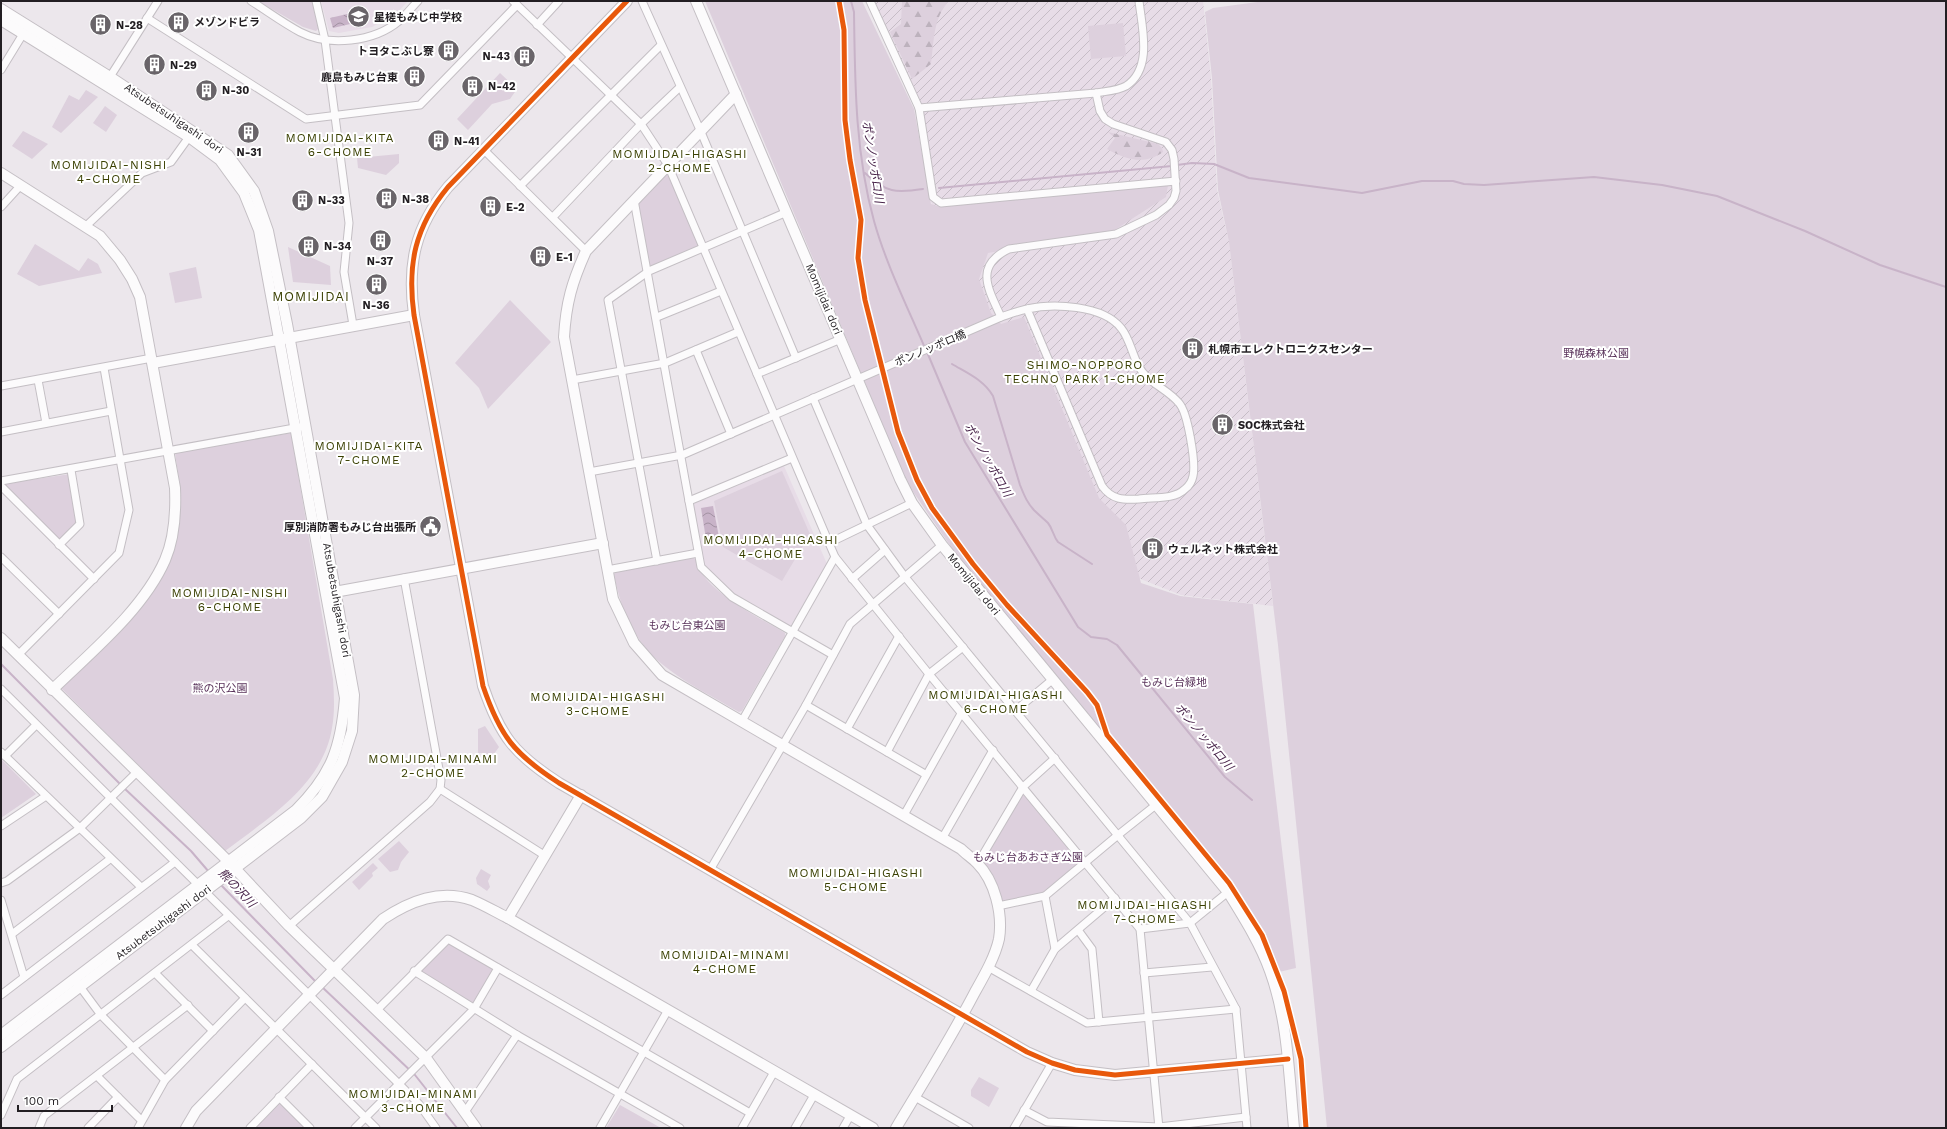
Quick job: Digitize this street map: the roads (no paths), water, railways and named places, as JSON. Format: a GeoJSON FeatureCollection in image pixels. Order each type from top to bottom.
{"type":"FeatureCollection","features":[{"type":"Feature","properties":{"kind":"street"},"geometry":{"type":"LineString","coordinates":[[108,81],[158,1]]}},
{"type":"Feature","properties":{"kind":"street"},"geometry":{"type":"LineString","coordinates":[[251,1],[301,32],[326,40],[355,39],[371,36],[398,21],[418,1]]}},
{"type":"Feature","properties":{"kind":"street"},"geometry":{"type":"LineString","coordinates":[[316,1],[326,40],[349,223],[344,272],[353,325]]}},
{"type":"Feature","properties":{"kind":"street"},"geometry":{"type":"LineString","coordinates":[[537,25],[559,1]]}},
{"type":"Feature","properties":{"kind":"street"},"geometry":{"type":"LineString","coordinates":[[627,1],[440,196],[415,244],[411,270],[414,315],[483,686],[494,718],[506,737],[525,759],[540,771],[1028,1052],[1052,1063],[1075,1070],[1094,1073],[1121,1074],[1288,1059]]}},
{"type":"Feature","properties":{"kind":"street"},"geometry":{"type":"LineString","coordinates":[[642,1],[701,132],[796,358]]}},
{"type":"Feature","properties":{"kind":"street","name":"Momijidai dori"},"geometry":{"type":"LineString","coordinates":[[696,1],[900,479],[912,503],[942,545],[1228,892],[1254,936],[1270,971],[1284,1025],[1294,1128]]}},
{"type":"Feature","properties":{"kind":"street"},"geometry":{"type":"LineString","coordinates":[[870,1],[919,108],[933,197],[941,202],[1176,181]]}},
{"type":"Feature","properties":{"kind":"street"},"geometry":{"type":"LineString","coordinates":[[919,108],[1096,93],[1116,90],[1126,86],[1141,68],[1143,49],[1139,1]]}},
{"type":"Feature","properties":{"kind":"street"},"geometry":{"type":"LineString","coordinates":[[147,18],[306,118],[335,116],[420,105],[515,3],[641,124],[668,165],[835,557],[929,674],[1140,929],[1159,1127]]}},
{"type":"Feature","properties":{"kind":"street","name":"Atsubetsuhigashi dori"},"geometry":{"type":"LineString","coordinates":[[1,9],[108,81],[220,160],[244,193],[259,230],[285,338]]}},
{"type":"Feature","properties":{"kind":"street","name":"Atsubetsuhigashi dori"},"geometry":{"type":"LineString","coordinates":[[1,20],[23,34],[108,81],[228,154],[254,191],[268,231],[301,427],[332,592],[354,696],[352,731],[342,762],[322,797],[306,812],[231,865],[76,983],[1,1035]]}},
{"type":"Feature","properties":{"kind":"street"},"geometry":{"type":"LineString","coordinates":[[1,70],[23,34]]}},
{"type":"Feature","properties":{"kind":"street"},"geometry":{"type":"LineString","coordinates":[[520,186],[612,96],[661,45]]}},
{"type":"Feature","properties":{"kind":"street"},"geometry":{"type":"LineString","coordinates":[[553,217],[641,124],[680,87]]}},
{"type":"Feature","properties":{"kind":"street"},"geometry":{"type":"LineString","coordinates":[[1001,317],[986,278],[991,262],[997,255],[1009,249],[1116,234],[1156,215],[1170,205],[1174,198],[1176,181],[1172,150],[1166,142],[1113,124],[1105,119],[1100,111],[1096,93]]}},
{"type":"Feature","properties":{"kind":"street"},"geometry":{"type":"LineString","coordinates":[[736,94],[586,251],[575,274],[565,311],[564,337],[613,599],[623,623],[634,643],[662,675],[961,849],[978,863],[992,885],[998,906],[1000,924],[999,940],[988,967],[964,1014],[896,1128]]}},
{"type":"Feature","properties":{"kind":"street"},"geometry":{"type":"LineString","coordinates":[[85,227],[142,173],[171,162],[189,138]]}},
{"type":"Feature","properties":{"kind":"street"},"geometry":{"type":"LineString","coordinates":[[484,150],[586,251]]}},
{"type":"Feature","properties":{"kind":"street"},"geometry":{"type":"LineString","coordinates":[[1,173],[100,236],[120,260],[132,279],[140,298],[153,361],[175,488],[176,507],[171,540],[165,559],[151,585],[129,613],[52,690]]}},
{"type":"Feature","properties":{"kind":"street"},"geometry":{"type":"LineString","coordinates":[[1,207],[21,185]]}},
{"type":"Feature","properties":{"kind":"street"},"geometry":{"type":"LineString","coordinates":[[634,200],[649,272],[698,553],[702,567],[732,597],[833,656]]}},
{"type":"Feature","properties":{"kind":"street"},"geometry":{"type":"LineString","coordinates":[[657,561],[637,464],[608,300],[649,272],[787,212]]}},
{"type":"Feature","properties":{"kind":"street"},"geometry":{"type":"LineString","coordinates":[[657,317],[721,290]]}},
{"type":"Feature","properties":{"kind":"street","name":"ポンノッポロ橋"},"geometry":{"type":"LineString","coordinates":[[589,472],[682,455],[1001,317],[1026,309],[1048,306],[1076,308],[1105,315],[1122,329],[1145,375],[1179,402],[1186,414],[1189,426],[1193,475],[1190,484],[1185,490],[1168,496],[1124,500],[1116,499],[1108,494],[1102,486],[1026,309]]}},
{"type":"Feature","properties":{"kind":"street"},"geometry":{"type":"LineString","coordinates":[[1,386],[414,315]]}},
{"type":"Feature","properties":{"kind":"street"},"geometry":{"type":"LineString","coordinates":[[572,380],[665,363],[738,332]]}},
{"type":"Feature","properties":{"kind":"street"},"geometry":{"type":"LineString","coordinates":[[757,374],[841,339]]}},
{"type":"Feature","properties":{"kind":"street"},"geometry":{"type":"LineString","coordinates":[[696,350],[731,434]]}},
{"type":"Feature","properties":{"kind":"street"},"geometry":{"type":"LineString","coordinates":[[18,655],[119,553],[129,510],[104,368]]}},
{"type":"Feature","properties":{"kind":"street"},"geometry":{"type":"LineString","coordinates":[[38,380],[46,424]]}},
{"type":"Feature","properties":{"kind":"street"},"geometry":{"type":"LineString","coordinates":[[813,398],[867,525],[905,577],[1190,922],[1212,967],[1236,1009],[1247,1128]]}},
{"type":"Feature","properties":{"kind":"street"},"geometry":{"type":"LineString","coordinates":[[1,432],[111,411]]}},
{"type":"Feature","properties":{"kind":"street"},"geometry":{"type":"LineString","coordinates":[[1,481],[71,470],[301,427]]}},
{"type":"Feature","properties":{"kind":"street"},"geometry":{"type":"LineString","coordinates":[[689,501],[792,458]]}},
{"type":"Feature","properties":{"kind":"street"},"geometry":{"type":"LineString","coordinates":[[59,545],[80,524],[71,470]]}},
{"type":"Feature","properties":{"kind":"street"},"geometry":{"type":"LineString","coordinates":[[1,486],[94,579]]}},
{"type":"Feature","properties":{"kind":"street"},"geometry":{"type":"LineString","coordinates":[[829,544],[912,503]]}},
{"type":"Feature","properties":{"kind":"street"},"geometry":{"type":"LineString","coordinates":[[332,592],[603,542]]}},
{"type":"Feature","properties":{"kind":"street"},"geometry":{"type":"LineString","coordinates":[[710,870],[806,705],[850,624],[942,545]]}},
{"type":"Feature","properties":{"kind":"street"},"geometry":{"type":"LineString","coordinates":[[852,579],[885,550]]}},
{"type":"Feature","properties":{"kind":"street"},"geometry":{"type":"LineString","coordinates":[[607,570],[698,553]]}},
{"type":"Feature","properties":{"kind":"street"},"geometry":{"type":"LineString","coordinates":[[1,557],[59,614]]}},
{"type":"Feature","properties":{"kind":"street"},"geometry":{"type":"LineString","coordinates":[[742,722],[835,557]]}},
{"type":"Feature","properties":{"kind":"street"},"geometry":{"type":"LineString","coordinates":[[289,926],[430,802],[440,788],[441,780],[404,578]]}},
{"type":"Feature","properties":{"kind":"street"},"geometry":{"type":"LineString","coordinates":[[847,729],[899,636]]}},
{"type":"Feature","properties":{"kind":"street"},"geometry":{"type":"LineString","coordinates":[[1,638],[133,776],[231,865],[332,972],[377,1010],[424,1061],[476,1128]]}},
{"type":"Feature","properties":{"kind":"street"},"geometry":{"type":"LineString","coordinates":[[887,752],[929,674],[963,647]]}},
{"type":"Feature","properties":{"kind":"street"},"geometry":{"type":"LineString","coordinates":[[1016,710],[1052,680]]}},
{"type":"Feature","properties":{"kind":"street"},"geometry":{"type":"LineString","coordinates":[[1,690],[175,862],[205,885],[228,916],[312,991],[419,1104],[436,1128]]}},
{"type":"Feature","properties":{"kind":"street"},"geometry":{"type":"LineString","coordinates":[[806,705],[925,774]]}},
{"type":"Feature","properties":{"kind":"street"},"geometry":{"type":"LineString","coordinates":[[904,815],[925,774],[962,712]]}},
{"type":"Feature","properties":{"kind":"street"},"geometry":{"type":"LineString","coordinates":[[36,725],[3,754],[110,859],[141,887]]}},
{"type":"Feature","properties":{"kind":"street"},"geometry":{"type":"LineString","coordinates":[[942,837],[993,750]]}},
{"type":"Feature","properties":{"kind":"street"},"geometry":{"type":"LineString","coordinates":[[978,863],[1023,787],[1055,758]]}},
{"type":"Feature","properties":{"kind":"street"},"geometry":{"type":"LineString","coordinates":[[1,883],[7,881],[80,828],[133,776]]}},
{"type":"Feature","properties":{"kind":"street"},"geometry":{"type":"LineString","coordinates":[[440,788],[544,856]]}},
{"type":"Feature","properties":{"kind":"street"},"geometry":{"type":"LineString","coordinates":[[508,918],[581,795]]}},
{"type":"Feature","properties":{"kind":"street"},"geometry":{"type":"LineString","coordinates":[[1,826],[46,796]]}},
{"type":"Feature","properties":{"kind":"street"},"geometry":{"type":"LineString","coordinates":[[998,906],[1045,896],[1157,804]]}},
{"type":"Feature","properties":{"kind":"street"},"geometry":{"type":"LineString","coordinates":[[12,934],[110,859]]}},
{"type":"Feature","properties":{"kind":"street"},"geometry":{"type":"LineString","coordinates":[[1,994],[175,862]]}},
{"type":"Feature","properties":{"kind":"street"},"geometry":{"type":"LineString","coordinates":[[1140,929],[1190,922],[1228,892]]}},
{"type":"Feature","properties":{"kind":"street"},"geometry":{"type":"LineString","coordinates":[[186,1128],[196,1111],[383,920],[400,908],[415,901],[440,896],[453,896],[472,900],[508,918],[873,1128]]}},
{"type":"Feature","properties":{"kind":"street"},"geometry":{"type":"LineString","coordinates":[[1045,896],[1055,949]]}},
{"type":"Feature","properties":{"kind":"street"},"geometry":{"type":"LineString","coordinates":[[1031,991],[1055,949],[1115,898]]}},
{"type":"Feature","properties":{"kind":"street"},"geometry":{"type":"LineString","coordinates":[[1,900],[24,977]]}},
{"type":"Feature","properties":{"kind":"street"},"geometry":{"type":"LineString","coordinates":[[1,1115],[17,1080],[228,916]]}},
{"type":"Feature","properties":{"kind":"street"},"geometry":{"type":"LineString","coordinates":[[1078,930],[1092,949],[1099,1022]]}},
{"type":"Feature","properties":{"kind":"street"},"geometry":{"type":"LineString","coordinates":[[377,1010],[448,939],[750,1113]]}},
{"type":"Feature","properties":{"kind":"street"},"geometry":{"type":"LineString","coordinates":[[192,945],[376,1128]]}},
{"type":"Feature","properties":{"kind":"street"},"geometry":{"type":"LineString","coordinates":[[988,967],[1087,1023],[1148,1019],[1236,1009]]}},
{"type":"Feature","properties":{"kind":"street"},"geometry":{"type":"LineString","coordinates":[[1144,973],[1212,967]]}},
{"type":"Feature","properties":{"kind":"street"},"geometry":{"type":"LineString","coordinates":[[356,1128],[474,1009],[498,968]]}},
{"type":"Feature","properties":{"kind":"street"},"geometry":{"type":"LineString","coordinates":[[414,972],[517,1035],[680,1128]]}},
{"type":"Feature","properties":{"kind":"street"},"geometry":{"type":"LineString","coordinates":[[155,973],[213,1031]]}},
{"type":"Feature","properties":{"kind":"street"},"geometry":{"type":"LineString","coordinates":[[76,983],[101,1015],[165,1080]]}},
{"type":"Feature","properties":{"kind":"street","name":"Atsubetsuhigashi dori"},"geometry":{"type":"LineString","coordinates":[[1,1047],[76,983]]}},
{"type":"Feature","properties":{"kind":"street"},"geometry":{"type":"LineString","coordinates":[[138,1128],[141,1120],[165,1080],[245,998]]}},
{"type":"Feature","properties":{"kind":"street"},"geometry":{"type":"LineString","coordinates":[[39,1128],[44,1116],[188,1005]]}},
{"type":"Feature","properties":{"kind":"street"},"geometry":{"type":"LineString","coordinates":[[600,1128],[668,1010]]}},
{"type":"Feature","properties":{"kind":"street"},"geometry":{"type":"LineString","coordinates":[[464,1112],[517,1035]]}},
{"type":"Feature","properties":{"kind":"street"},"geometry":{"type":"LineString","coordinates":[[1014,1128],[1052,1063]]}},
{"type":"Feature","properties":{"kind":"street"},"geometry":{"type":"LineString","coordinates":[[250,1128],[312,1064]]}},
{"type":"Feature","properties":{"kind":"street"},"geometry":{"type":"LineString","coordinates":[[742,1128],[774,1072]]}},
{"type":"Feature","properties":{"kind":"street"},"geometry":{"type":"LineString","coordinates":[[97,1076],[141,1120]]}},
{"type":"Feature","properties":{"kind":"street"},"geometry":{"type":"LineString","coordinates":[[795,1128],[814,1095]]}},
{"type":"Feature","properties":{"kind":"street"},"geometry":{"type":"LineString","coordinates":[[915,1097],[969,1128]]}},
{"type":"Feature","properties":{"kind":"street"},"geometry":{"type":"LineString","coordinates":[[88,1128],[118,1098]]}},
{"type":"Feature","properties":{"kind":"street"},"geometry":{"type":"LineString","coordinates":[[279,1098],[310,1128]]}},
{"type":"Feature","properties":{"kind":"street"},"geometry":{"type":"LineString","coordinates":[[1024,1110],[1047,1122],[1159,1127],[1246,1117]]}},
{"type":"Feature","properties":{"kind":"street"},"geometry":{"type":"LineString","coordinates":[[843,1128],[850,1116]]}},
{"type":"Feature","properties":{"kind":"water"},"geometry":{"type":"Polygon","coordinates":[[[360,11],[363,21],[333,28],[330,18],[360,11]]]}},
{"type":"Feature","properties":{"kind":"water"},"geometry":{"type":"Polygon","coordinates":[[[713,506],[719,537],[706,539],[701,508],[713,506]]]}},
{"type":"Feature","properties":{"kind":"waterway","name":"ポンノッポロ川"},"geometry":{"type":"LineString","coordinates":[[851,1],[854,12],[857,117],[863,169],[868,195],[884,253],[925,348]]}},
{"type":"Feature","properties":{"kind":"waterway"},"geometry":{"type":"LineString","coordinates":[[1177,165],[1192,163],[1214,164],[1249,178],[1362,193],[1422,181],[1453,181],[1464,184],[1484,185],[1594,177],[1662,185],[1717,196],[1805,231],[1880,265],[1946,287]]}},
{"type":"Feature","properties":{"kind":"waterway"},"geometry":{"type":"LineString","coordinates":[[939,188],[1172,166]]}},
{"type":"Feature","properties":{"kind":"waterway"},"geometry":{"type":"LineString","coordinates":[[865,173],[872,180],[885,188],[892,190],[906,191],[923,189]]}},
{"type":"Feature","properties":{"kind":"waterway","name":"ポンノッポロ川"},"geometry":{"type":"LineString","coordinates":[[927,352],[965,442],[1078,627],[1091,637],[1107,639],[1117,645],[1225,777],[1252,800]]}},
{"type":"Feature","properties":{"kind":"waterway"},"geometry":{"type":"LineString","coordinates":[[952,364],[980,381],[993,396],[1020,485],[1031,506],[1048,523],[1058,542],[1092,564]]}},
{"type":"Feature","properties":{"kind":"waterway","name":"熊の沢川"},"geometry":{"type":"LineString","coordinates":[[1,664],[121,785]]}},
{"type":"Feature","properties":{"kind":"waterway","name":"熊の沢川"},"geometry":{"type":"LineString","coordinates":[[124,788],[191,851],[209,872]]}},
{"type":"Feature","properties":{"kind":"waterway","name":"熊の沢川"},"geometry":{"type":"LineString","coordinates":[[220,884],[316,982]]}},
{"type":"Feature","properties":{"kind":"waterway","name":"熊の沢川"},"geometry":{"type":"LineString","coordinates":[[321,986],[415,1075],[457,1128]]}},
{"type":"Feature","properties":{"kind":"place","name":"星槎もみじ中学校"},"geometry":{"type":"Point","coordinates":[358,17]}},
{"type":"Feature","properties":{"kind":"place","name":"メゾンドビラ"},"geometry":{"type":"Point","coordinates":[179,22]}},
{"type":"Feature","properties":{"kind":"place","name":"N-28"},"geometry":{"type":"Point","coordinates":[101,25]}},
{"type":"Feature","properties":{"kind":"place","name":"トヨタこぶし寮"},"geometry":{"type":"Point","coordinates":[449,51]}},
{"type":"Feature","properties":{"kind":"place","name":"N-43"},"geometry":{"type":"Point","coordinates":[525,56]}},
{"type":"Feature","properties":{"kind":"place","name":"N-29"},"geometry":{"type":"Point","coordinates":[155,65]}},
{"type":"Feature","properties":{"kind":"place","name":"鹿島もみじ台東"},"geometry":{"type":"Point","coordinates":[414,77]}},
{"type":"Feature","properties":{"kind":"place","name":"N-42"},"geometry":{"type":"Point","coordinates":[472,86]}},
{"type":"Feature","properties":{"kind":"place","name":"N-30"},"geometry":{"type":"Point","coordinates":[207,90]}},
{"type":"Feature","properties":{"kind":"place","name":"N-31"},"geometry":{"type":"Point","coordinates":[249,132]}},
{"type":"Feature","properties":{"kind":"place","name":"N-41"},"geometry":{"type":"Point","coordinates":[438,141]}},
{"type":"Feature","properties":{"kind":"place","name":"N-38"},"geometry":{"type":"Point","coordinates":[387,199]}},
{"type":"Feature","properties":{"kind":"place","name":"N-33"},"geometry":{"type":"Point","coordinates":[303,200]}},
{"type":"Feature","properties":{"kind":"place","name":"E-2"},"geometry":{"type":"Point","coordinates":[491,207]}},
{"type":"Feature","properties":{"kind":"place","name":"N-37"},"geometry":{"type":"Point","coordinates":[380,241]}},
{"type":"Feature","properties":{"kind":"place","name":"N-34"},"geometry":{"type":"Point","coordinates":[308,246]}},
{"type":"Feature","properties":{"kind":"place","name":"E-1"},"geometry":{"type":"Point","coordinates":[541,257]}},
{"type":"Feature","properties":{"kind":"place","name":"N-36"},"geometry":{"type":"Point","coordinates":[376,285]}},
{"type":"Feature","properties":{"kind":"place","name":"札幌市エレクトロニクスセンター"},"geometry":{"type":"Point","coordinates":[1192,349]}},
{"type":"Feature","properties":{"kind":"place","name":"SOC株式会社"},"geometry":{"type":"Point","coordinates":[1222,425]}},
{"type":"Feature","properties":{"kind":"place","name":"厚別消防署もみじ台出張所"},"geometry":{"type":"Point","coordinates":[431,527]}},
{"type":"Feature","properties":{"kind":"place","name":"ウェルネット株式会社"},"geometry":{"type":"Point","coordinates":[1153,549]}},
{"type":"Feature","properties":{"kind":"district","name":"MOMIJIDAI-KITA 6-CHOME"},"geometry":{"type":"Point","coordinates":[340,145]}},
{"type":"Feature","properties":{"kind":"district","name":"MOMIJIDAI-HIGASHI 2-CHOME"},"geometry":{"type":"Point","coordinates":[680,161]}},
{"type":"Feature","properties":{"kind":"district","name":"MOMIJIDAI-NISHI 4-CHOME"},"geometry":{"type":"Point","coordinates":[109,172]}},
{"type":"Feature","properties":{"kind":"district","name":"MOMIJIDAI"},"geometry":{"type":"Point","coordinates":[311,296]}},
{"type":"Feature","properties":{"kind":"district","name":"SHIMO-NOPPORO TECHNO PARK 1-CHOME"},"geometry":{"type":"Point","coordinates":[1085,372]}},
{"type":"Feature","properties":{"kind":"district","name":"MOMIJIDAI-KITA 7-CHOME"},"geometry":{"type":"Point","coordinates":[369,453]}},
{"type":"Feature","properties":{"kind":"district","name":"MOMIJIDAI-HIGASHI 4-CHOME"},"geometry":{"type":"Point","coordinates":[771,547]}},
{"type":"Feature","properties":{"kind":"district","name":"MOMIJIDAI-NISHI 6-CHOME"},"geometry":{"type":"Point","coordinates":[230,600]}},
{"type":"Feature","properties":{"kind":"district","name":"MOMIJIDAI-HIGASHI 6-CHOME"},"geometry":{"type":"Point","coordinates":[996,702]}},
{"type":"Feature","properties":{"kind":"district","name":"MOMIJIDAI-HIGASHI 3-CHOME"},"geometry":{"type":"Point","coordinates":[598,704]}},
{"type":"Feature","properties":{"kind":"district","name":"MOMIJIDAI-MINAMI 2-CHOME"},"geometry":{"type":"Point","coordinates":[433,766]}},
{"type":"Feature","properties":{"kind":"district","name":"MOMIJIDAI-HIGASHI 5-CHOME"},"geometry":{"type":"Point","coordinates":[856,880]}},
{"type":"Feature","properties":{"kind":"district","name":"MOMIJIDAI-HIGASHI 7-CHOME"},"geometry":{"type":"Point","coordinates":[1145,912]}},
{"type":"Feature","properties":{"kind":"district","name":"MOMIJIDAI-MINAMI 4-CHOME"},"geometry":{"type":"Point","coordinates":[725,962]}},
{"type":"Feature","properties":{"kind":"district","name":"MOMIJIDAI-MINAMI 3-CHOME"},"geometry":{"type":"Point","coordinates":[413,1101]}},
{"type":"Feature","properties":{"kind":"park label","name":"野幌森林公園"},"geometry":{"type":"Point","coordinates":[1596,353]}},
{"type":"Feature","properties":{"kind":"park label","name":"もみじ台東公園"},"geometry":{"type":"Point","coordinates":[687,625]}},
{"type":"Feature","properties":{"kind":"park label","name":"もみじ台緑地"},"geometry":{"type":"Point","coordinates":[1174,682]}},
{"type":"Feature","properties":{"kind":"park label","name":"熊の沢公園"},"geometry":{"type":"Point","coordinates":[220,688]}},
{"type":"Feature","properties":{"kind":"park label","name":"もみじ台あおさぎ公園"},"geometry":{"type":"Point","coordinates":[1028,857]}}]}
